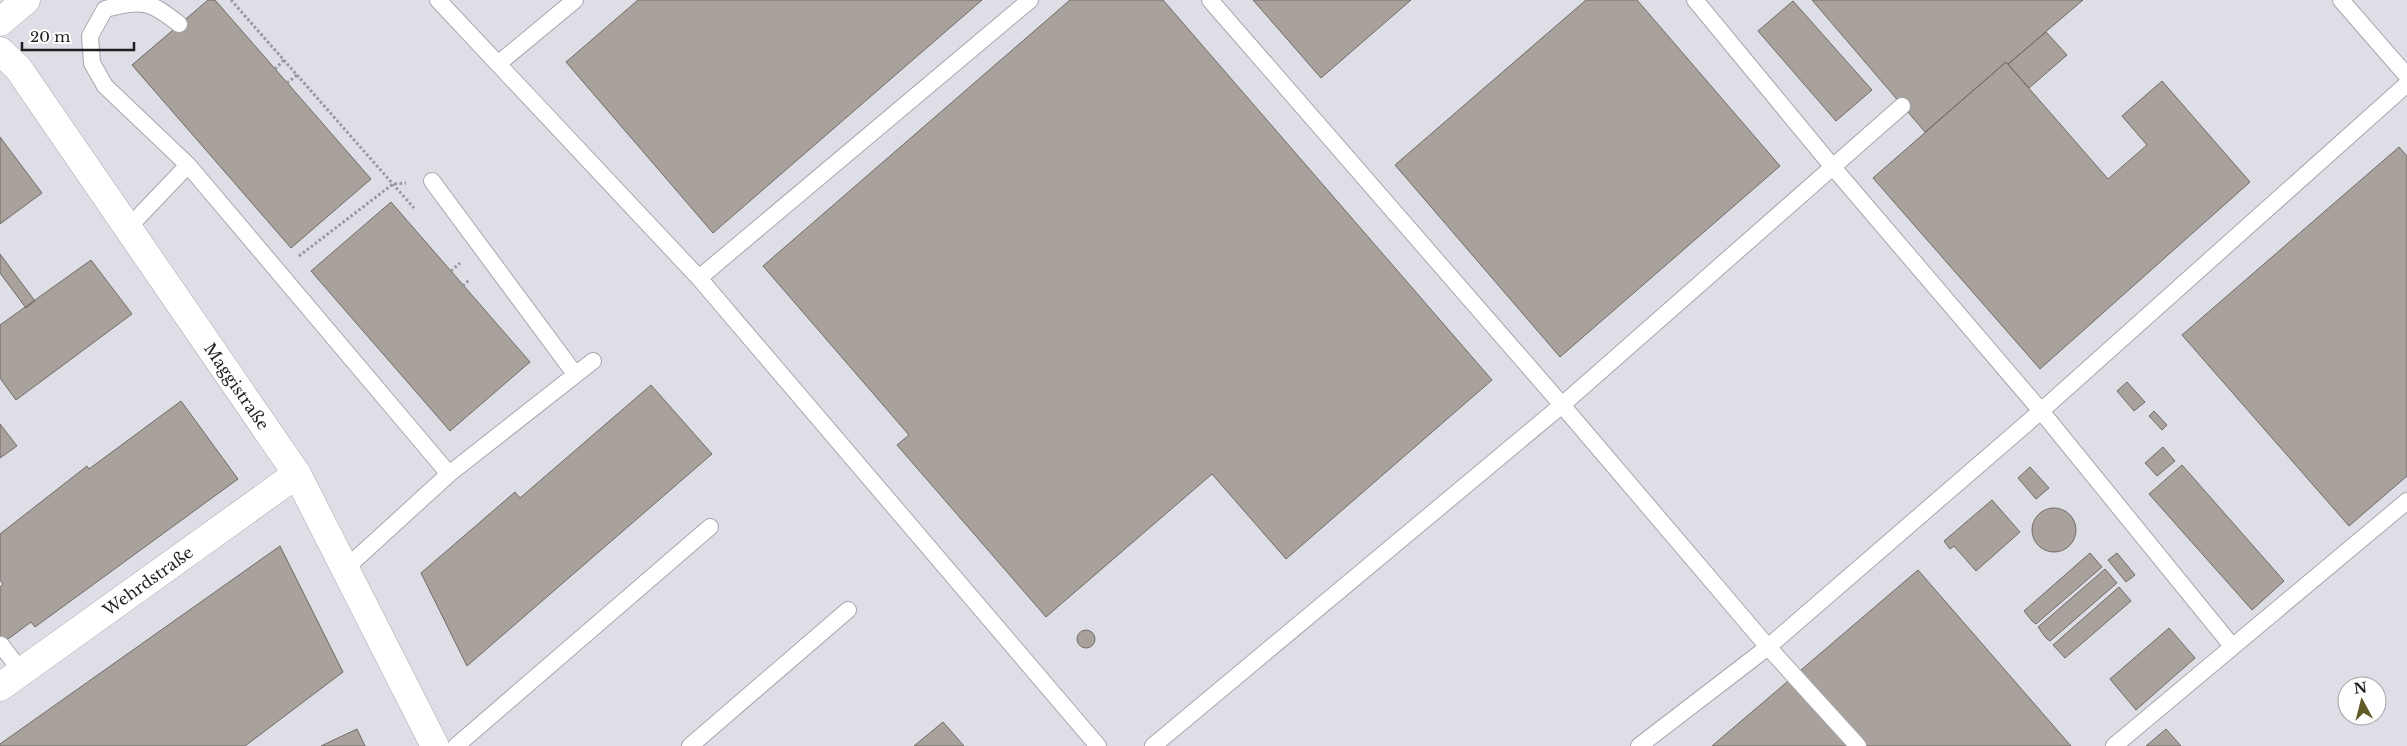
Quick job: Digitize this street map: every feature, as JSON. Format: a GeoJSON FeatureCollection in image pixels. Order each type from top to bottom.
{"type":"FeatureCollection","features":[{"type":"Feature","properties":{"kind":"street"},"geometry":{"type":"LineString","coordinates":[[0,22],[26,0]]}},
{"type":"Feature","properties":{"kind":"street","name":"Maggistraße"},"geometry":{"type":"LineString","coordinates":[[0,51],[18,68],[297,474],[434,746]]}},
{"type":"Feature","properties":{"kind":"street","name":"Wehrdstraße"},"geometry":{"type":"LineString","coordinates":[[0,688],[21,671],[297,474]]}},
{"type":"Feature","properties":{"kind":"lane"},"geometry":{"type":"LineString","coordinates":[[438,0],[699,278],[1098,746]]}},
{"type":"Feature","properties":{"kind":"lane"},"geometry":{"type":"LineString","coordinates":[[498,64],[576,0]]}},
{"type":"Feature","properties":{"kind":"lane"},"geometry":{"type":"LineString","coordinates":[[699,278],[1030,0]]}},
{"type":"Feature","properties":{"kind":"lane"},"geometry":{"type":"LineString","coordinates":[[1210,0],[1562,405],[1768,647],[1858,746]]}},
{"type":"Feature","properties":{"kind":"lane"},"geometry":{"type":"LineString","coordinates":[[1695,0],[1832,166],[2041,411],[2232,646]]}},
{"type":"Feature","properties":{"kind":"lane"},"geometry":{"type":"LineString","coordinates":[[2341,0],[2407,76]]}},
{"type":"Feature","properties":{"kind":"lane"},"geometry":{"type":"LineString","coordinates":[[179,24],[160,8],[136,1],[105,9],[90,36],[92,63],[105,86],[188,165],[449,474]]}},
{"type":"Feature","properties":{"kind":"lane"},"geometry":{"type":"LineString","coordinates":[[1639,746],[1768,647],[2041,411],[2407,84]]}},
{"type":"Feature","properties":{"kind":"lane"},"geometry":{"type":"LineString","coordinates":[[1153,746],[1562,405],[1902,106]]}},
{"type":"Feature","properties":{"kind":"lane"},"geometry":{"type":"LineString","coordinates":[[127,229],[188,165]]}},
{"type":"Feature","properties":{"kind":"lane"},"geometry":{"type":"LineString","coordinates":[[432,181],[575,374]]}},
{"type":"Feature","properties":{"kind":"lane"},"geometry":{"type":"LineString","coordinates":[[346,568],[449,474],[575,374],[593,362]]}},
{"type":"Feature","properties":{"kind":"lane"},"geometry":{"type":"LineString","coordinates":[[2114,746],[2407,500]]}},
{"type":"Feature","properties":{"kind":"lane"},"geometry":{"type":"LineString","coordinates":[[456,746],[710,528]]}},
{"type":"Feature","properties":{"kind":"lane"},"geometry":{"type":"LineString","coordinates":[[690,746],[848,610]]}},
{"type":"Feature","properties":{"kind":"lane"},"geometry":{"type":"LineString","coordinates":[[1,645],[21,671]]}},
{"type":"Feature","properties":{"kind":"path"},"geometry":{"type":"LineString","coordinates":[[231,0],[418,212]]}},
{"type":"Feature","properties":{"kind":"path"},"geometry":{"type":"LineString","coordinates":[[275,68],[284,60]]}},
{"type":"Feature","properties":{"kind":"path"},"geometry":{"type":"LineString","coordinates":[[287,83],[297,75]]}},
{"type":"Feature","properties":{"kind":"path"},"geometry":{"type":"LineString","coordinates":[[279,271],[393,184],[432,181]]}},
{"type":"Feature","properties":{"kind":"path"},"geometry":{"type":"LineString","coordinates":[[455,255],[468,269]]}},
{"type":"Feature","properties":{"kind":"path"},"geometry":{"type":"LineString","coordinates":[[451,271],[462,262]]}},
{"type":"Feature","properties":{"kind":"building"},"geometry":{"type":"Polygon","coordinates":[[[208,0],[215,0],[371,179],[291,248],[132,65],[208,0]]]}},
{"type":"Feature","properties":{"kind":"building"},"geometry":{"type":"Polygon","coordinates":[[[638,0],[982,0],[713,233],[566,62],[638,0]]]}},
{"type":"Feature","properties":{"kind":"building"},"geometry":{"type":"Polygon","coordinates":[[[1070,0],[1163,0],[1492,380],[1286,559],[1212,474],[1046,617],[897,445],[909,435],[763,266],[1070,0]]]}},
{"type":"Feature","properties":{"kind":"building"},"geometry":{"type":"Polygon","coordinates":[[[1253,0],[1411,0],[1321,78],[1253,0]]]}},
{"type":"Feature","properties":{"kind":"building"},"geometry":{"type":"Polygon","coordinates":[[[1586,0],[1637,0],[1780,166],[1560,357],[1395,165],[1586,0]]]}},
{"type":"Feature","properties":{"kind":"building"},"geometry":{"type":"Polygon","coordinates":[[[1812,0],[2083,0],[2008,64],[2006,62],[1925,132],[1812,0]]]}},
{"type":"Feature","properties":{"kind":"building"},"geometry":{"type":"Polygon","coordinates":[[[1793,1],[1872,90],[1836,121],[1758,31],[1793,1]]]}},
{"type":"Feature","properties":{"kind":"building"},"geometry":{"type":"Polygon","coordinates":[[[2046,32],[2067,55],[2029,88],[2008,64],[2046,32]]]}},
{"type":"Feature","properties":{"kind":"building"},"geometry":{"type":"Polygon","coordinates":[[[2006,62],[2108,179],[2147,145],[2122,116],[2162,81],[2250,182],[2040,369],[1873,178],[2006,62]]]}},
{"type":"Feature","properties":{"kind":"building"},"geometry":{"type":"Polygon","coordinates":[[[0,137],[42,193],[0,224],[0,137]]]}},
{"type":"Feature","properties":{"kind":"building"},"geometry":{"type":"Polygon","coordinates":[[[2399,147],[2407,156],[2407,476],[2349,526],[2182,335],[2399,147]]]}},
{"type":"Feature","properties":{"kind":"building"},"geometry":{"type":"Polygon","coordinates":[[[391,202],[530,362],[450,431],[311,271],[391,202]]]}},
{"type":"Feature","properties":{"kind":"building"},"geometry":{"type":"Polygon","coordinates":[[[0,254],[35,301],[26,308],[0,273],[0,254]]]}},
{"type":"Feature","properties":{"kind":"building"},"geometry":{"type":"Polygon","coordinates":[[[91,260],[132,314],[16,400],[0,378],[0,325],[91,260]]]}},
{"type":"Feature","properties":{"kind":"building"},"geometry":{"type":"Polygon","coordinates":[[[2127,382],[2145,402],[2134,411],[2117,391],[2127,382]]]}},
{"type":"Feature","properties":{"kind":"building"},"geometry":{"type":"Polygon","coordinates":[[[651,385],[712,454],[467,666],[421,573],[515,492],[520,498],[651,385]]]}},
{"type":"Feature","properties":{"kind":"building"},"geometry":{"type":"Polygon","coordinates":[[[181,401],[238,479],[35,627],[31,622],[0,645],[0,587],[3,584],[0,580],[0,534],[87,466],[89,469],[181,401]]]}},
{"type":"Feature","properties":{"kind":"building"},"geometry":{"type":"Polygon","coordinates":[[[2154,411],[2167,425],[2162,430],[2149,416],[2154,411]]]}},
{"type":"Feature","properties":{"kind":"building"},"geometry":{"type":"Polygon","coordinates":[[[0,424],[17,446],[0,458],[0,424]]]}},
{"type":"Feature","properties":{"kind":"building"},"geometry":{"type":"Polygon","coordinates":[[[2163,447],[2175,461],[2157,476],[2145,463],[2163,447]]]}},
{"type":"Feature","properties":{"kind":"building"},"geometry":{"type":"Polygon","coordinates":[[[2182,465],[2284,581],[2252,610],[2149,494],[2182,465]]]}},
{"type":"Feature","properties":{"kind":"building"},"geometry":{"type":"Polygon","coordinates":[[[2030,467],[2049,488],[2036,499],[2018,478],[2030,467]]]}},
{"type":"Feature","properties":{"kind":"building"},"geometry":{"type":"Polygon","coordinates":[[[1992,500],[2020,532],[1976,571],[1954,546],[1950,549],[1944,541],[1992,500]]]}},
{"type":"Feature","properties":{"kind":"building"},"geometry":{"type":"Polygon","coordinates":[[[2050,508],[2058,508],[2070,514],[2076,530],[2070,546],[2058,552],[2050,552],[2038,546],[2032,534],[2032,526],[2038,514],[2050,508]]]}},
{"type":"Feature","properties":{"kind":"building"},"geometry":{"type":"Polygon","coordinates":[[[280,546],[343,672],[245,746],[0,746],[0,744],[280,546]]]}},
{"type":"Feature","properties":{"kind":"building"},"geometry":{"type":"Polygon","coordinates":[[[2090,553],[2102,567],[2036,624],[2032,621],[2024,611],[2090,553]]]}},
{"type":"Feature","properties":{"kind":"building"},"geometry":{"type":"Polygon","coordinates":[[[2117,553],[2135,575],[2126,582],[2108,560],[2117,553]]]}},
{"type":"Feature","properties":{"kind":"building"},"geometry":{"type":"Polygon","coordinates":[[[2105,569],[2117,583],[2050,641],[2046,638],[2038,627],[2105,569]]]}},
{"type":"Feature","properties":{"kind":"building"},"geometry":{"type":"Polygon","coordinates":[[[1918,570],[2071,746],[1712,746],[1794,676],[1918,570]]]}},
{"type":"Feature","properties":{"kind":"building"},"geometry":{"type":"Polygon","coordinates":[[[2119,587],[2131,601],[2065,658],[2053,645],[2119,587]]]}},
{"type":"Feature","properties":{"kind":"building"},"geometry":{"type":"Polygon","coordinates":[[[2169,628],[2195,658],[2136,710],[2110,679],[2169,628]]]}},
{"type":"Feature","properties":{"kind":"building"},"geometry":{"type":"Polygon","coordinates":[[[1086,630],[1092,633],[1095,639],[1092,645],[1086,648],[1080,645],[1077,639],[1080,633],[1086,630]]]}},
{"type":"Feature","properties":{"kind":"building"},"geometry":{"type":"Polygon","coordinates":[[[943,722],[964,746],[914,746],[943,722]]]}},
{"type":"Feature","properties":{"kind":"building"},"geometry":{"type":"Polygon","coordinates":[[[357,729],[365,746],[321,746],[357,729]]]}},
{"type":"Feature","properties":{"kind":"building"},"geometry":{"type":"Polygon","coordinates":[[[2166,729],[2181,746],[2146,746],[2166,729]]]}}]}
